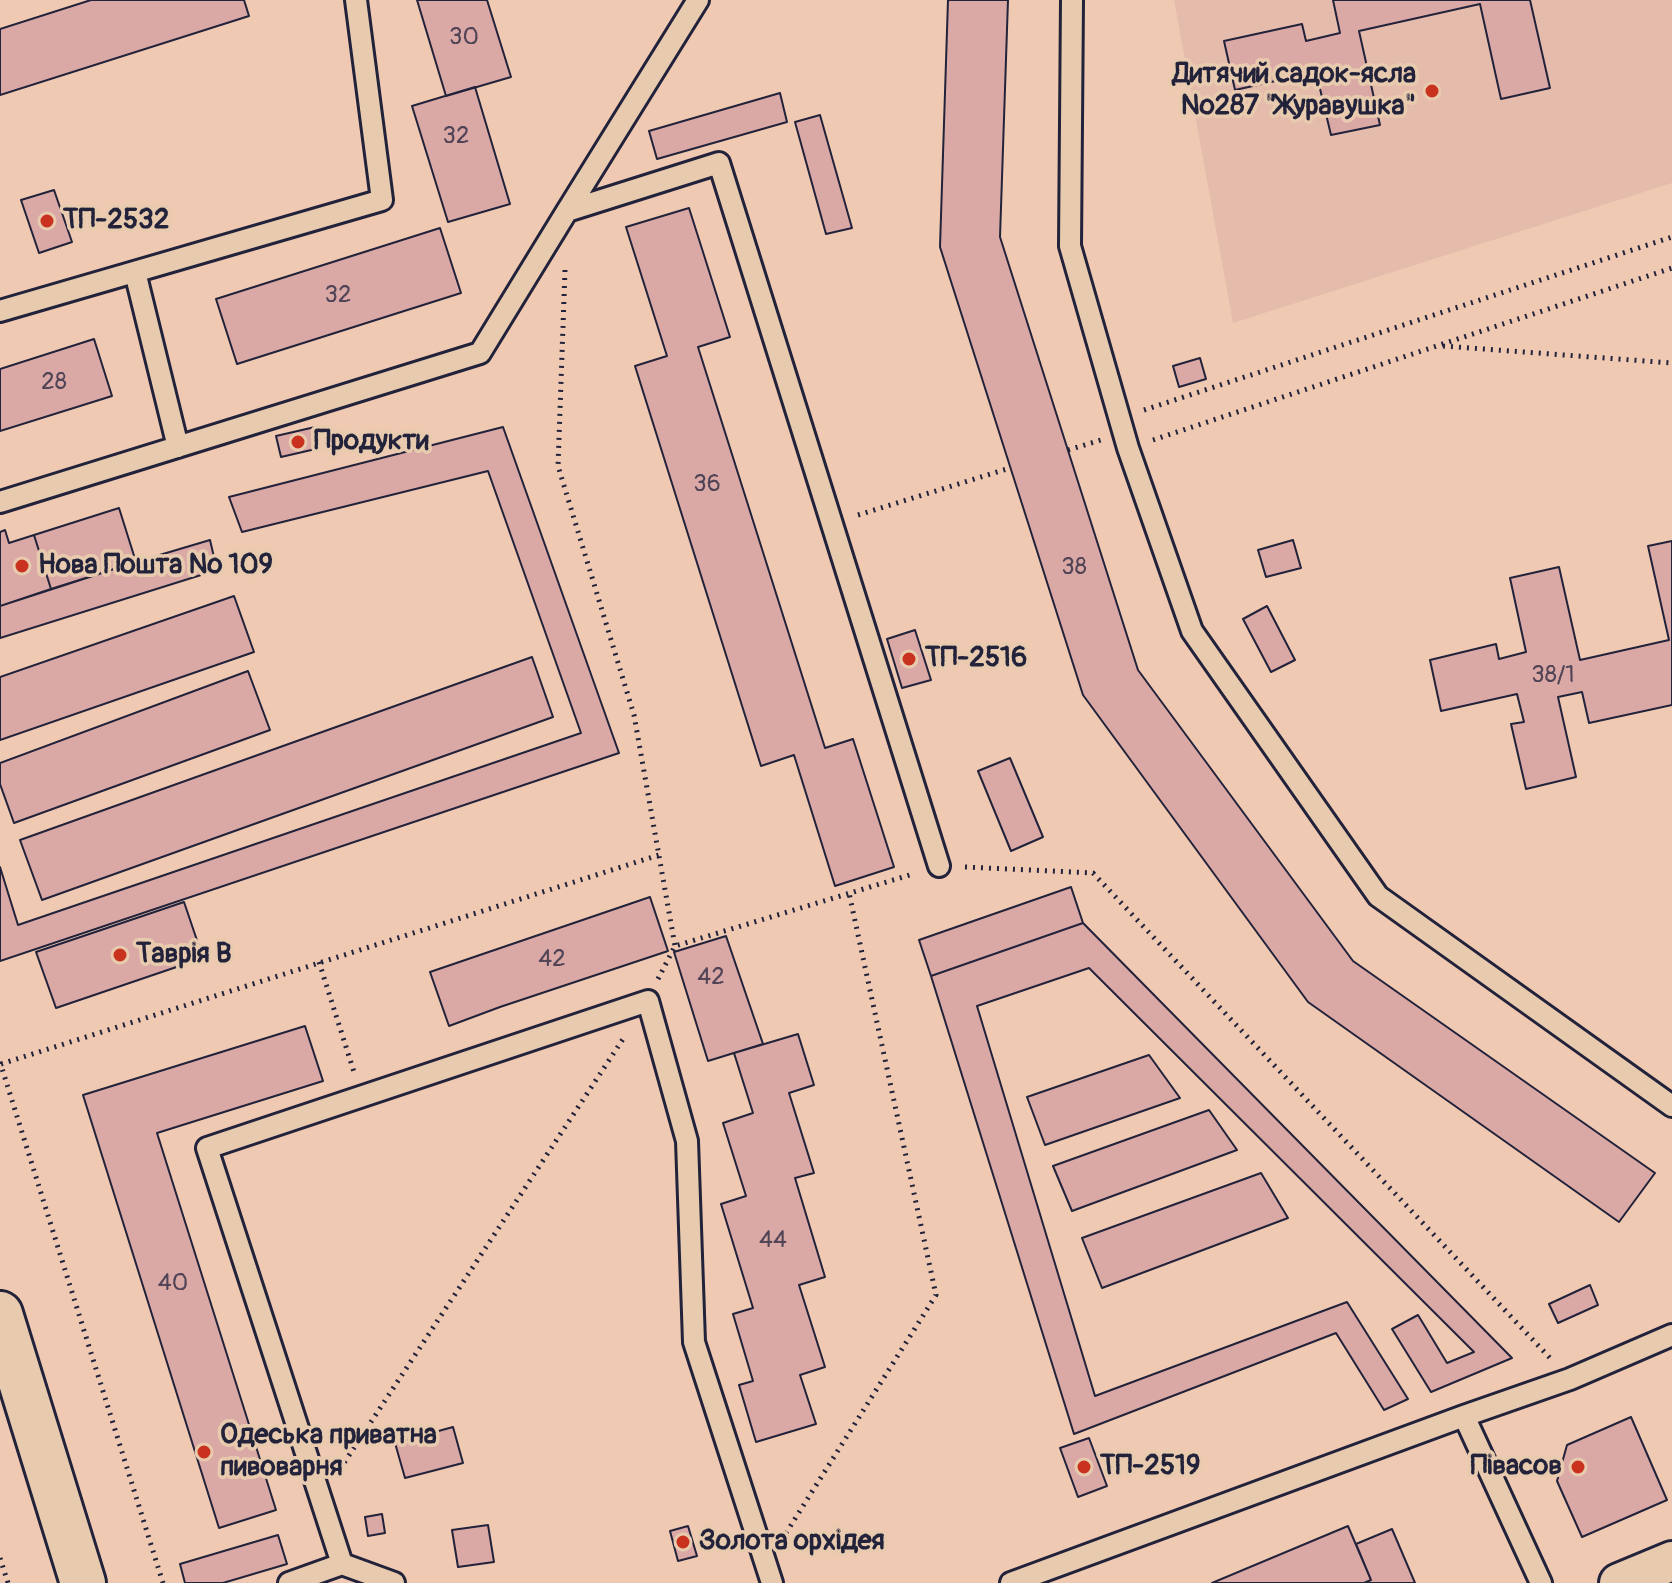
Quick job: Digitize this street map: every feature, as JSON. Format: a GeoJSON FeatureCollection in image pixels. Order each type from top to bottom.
{"type":"FeatureCollection","features":[{"type":"Feature","properties":{"kind":"highway"},"geometry":{"type":"LineString","coordinates":[[0,1314],[83,1583]]}},
{"type":"Feature","properties":{"kind":"street"},"geometry":{"type":"LineString","coordinates":[[1619,1583],[1672,1561]]}},
{"type":"Feature","properties":{"kind":"lane"},"geometry":{"type":"LineString","coordinates":[[0,311],[382,200],[356,0]]}},
{"type":"Feature","properties":{"kind":"lane"},"geometry":{"type":"LineString","coordinates":[[0,502],[480,353],[698,0]]}},
{"type":"Feature","properties":{"kind":"lane"},"geometry":{"type":"LineString","coordinates":[[1072,0],[1070,246],[1128,448],[1192,631],[1378,896],[1672,1106]]}},
{"type":"Feature","properties":{"kind":"lane"},"geometry":{"type":"LineString","coordinates":[[567,211],[719,163],[939,866]]}},
{"type":"Feature","properties":{"kind":"lane"},"geometry":{"type":"LineString","coordinates":[[135,272],[178,447]]}},
{"type":"Feature","properties":{"kind":"lane"},"geometry":{"type":"LineString","coordinates":[[342,1564],[207,1148],[648,1001],[687,1141],[694,1342],[769,1574]]}},
{"type":"Feature","properties":{"kind":"lane"},"geometry":{"type":"LineString","coordinates":[[1011,1583],[1570,1379],[1672,1335]]}},
{"type":"Feature","properties":{"kind":"lane"},"geometry":{"type":"LineString","coordinates":[[1464,1416],[1541,1583]]}},
{"type":"Feature","properties":{"kind":"lane"},"geometry":{"type":"LineString","coordinates":[[289,1583],[342,1564],[394,1583]]}},
{"type":"Feature","properties":{"kind":"path"},"geometry":{"type":"LineString","coordinates":[[320,1498],[648,1001],[675,946],[634,715],[558,466],[567,211]]}},
{"type":"Feature","properties":{"kind":"path"},"geometry":{"type":"LineString","coordinates":[[1120,417],[1672,237]]}},
{"type":"Feature","properties":{"kind":"path"},"geometry":{"type":"LineString","coordinates":[[1128,448],[1672,268]]}},
{"type":"Feature","properties":{"kind":"path"},"geometry":{"type":"LineString","coordinates":[[1438,346],[1672,363]]}},
{"type":"Feature","properties":{"kind":"path"},"geometry":{"type":"LineString","coordinates":[[832,523],[1010,468]]}},
{"type":"Feature","properties":{"kind":"path"},"geometry":{"type":"LineString","coordinates":[[163,1583],[0,1063],[659,855]]}},
{"type":"Feature","properties":{"kind":"path"},"geometry":{"type":"LineString","coordinates":[[675,946],[939,866],[1093,873],[1570,1379]]}},
{"type":"Feature","properties":{"kind":"path"},"geometry":{"type":"LineString","coordinates":[[769,1574],[936,1295],[849,893]]}},
{"type":"Feature","properties":{"kind":"path"},"geometry":{"type":"LineString","coordinates":[[319,962],[362,1097]]}},
{"type":"Feature","properties":{"kind":"path"},"geometry":{"type":"LineString","coordinates":[[0,1558],[8,1583]]}},
{"type":"Feature","properties":{"kind":"shaded area","name":"Дитячий садок-ясла №287 \"Журавушка\""},"geometry":{"type":"Polygon","coordinates":[[[1174,0],[1672,0],[1672,183],[1233,323],[1174,0]]]}},
{"type":"Feature","properties":{"kind":"building"},"geometry":{"type":"Polygon","coordinates":[[[91,0],[244,0],[249,16],[0,95],[0,29],[91,0]]]}},
{"type":"Feature","properties":{"kind":"building"},"geometry":{"type":"Polygon","coordinates":[[[417,0],[487,0],[511,77],[446,96],[417,0]]]}},
{"type":"Feature","properties":{"kind":"building"},"geometry":{"type":"Polygon","coordinates":[[[948,0],[1008,0],[1000,237],[1138,670],[1353,961],[1655,1173],[1619,1222],[1308,1002],[1083,695],[940,247],[948,0]]]}},
{"type":"Feature","properties":{"kind":"building"},"geometry":{"type":"Polygon","coordinates":[[[1333,0],[1530,0],[1550,88],[1501,99],[1480,4],[1359,31],[1380,125],[1331,135],[1316,72],[1235,90],[1224,41],[1302,24],[1306,41],[1340,33],[1333,0]]]}},
{"type":"Feature","properties":{"kind":"building"},"geometry":{"type":"Polygon","coordinates":[[[475,87],[510,204],[448,222],[412,106],[475,87]]]}},
{"type":"Feature","properties":{"kind":"building"},"geometry":{"type":"Polygon","coordinates":[[[780,93],[787,122],[657,159],[649,131],[780,93]]]}},
{"type":"Feature","properties":{"kind":"building"},"geometry":{"type":"Polygon","coordinates":[[[820,115],[852,228],[826,234],[795,122],[820,115]]]}},
{"type":"Feature","properties":{"kind":"building","name":"ТП-2532"},"geometry":{"type":"Polygon","coordinates":[[[54,190],[72,242],[39,253],[21,200],[54,190]]]}},
{"type":"Feature","properties":{"kind":"building"},"geometry":{"type":"Polygon","coordinates":[[[689,208],[730,337],[698,347],[825,748],[853,739],[894,867],[835,886],[794,755],[761,766],[635,366],[667,356],[626,227],[689,208]]]}},
{"type":"Feature","properties":{"kind":"building"},"geometry":{"type":"Polygon","coordinates":[[[440,228],[461,293],[237,364],[216,299],[440,228]]]}},
{"type":"Feature","properties":{"kind":"building"},"geometry":{"type":"Polygon","coordinates":[[[94,339],[112,396],[0,431],[0,369],[94,339]]]}},
{"type":"Feature","properties":{"kind":"building"},"geometry":{"type":"Polygon","coordinates":[[[1200,358],[1206,379],[1179,387],[1173,366],[1200,358]]]}},
{"type":"Feature","properties":{"kind":"building","name":"Продукти"},"geometry":{"type":"Polygon","coordinates":[[[315,427],[320,448],[281,457],[276,436],[315,427]]]}},
{"type":"Feature","properties":{"kind":"building"},"geometry":{"type":"Polygon","coordinates":[[[503,427],[619,753],[0,961],[0,867],[18,925],[581,733],[488,471],[242,532],[229,497],[503,427]]]}},
{"type":"Feature","properties":{"kind":"building"},"geometry":{"type":"Polygon","coordinates":[[[119,508],[136,562],[51,589],[34,535],[119,508]]]}},
{"type":"Feature","properties":{"kind":"building","name":"Нова Пошта № 109"},"geometry":{"type":"Polygon","coordinates":[[[5,530],[9,543],[34,535],[51,589],[0,606],[0,532],[5,530]]]}},
{"type":"Feature","properties":{"kind":"building"},"geometry":{"type":"Polygon","coordinates":[[[210,540],[217,570],[0,638],[0,606],[210,540]]]}},
{"type":"Feature","properties":{"kind":"building"},"geometry":{"type":"Polygon","coordinates":[[[1293,540],[1301,568],[1266,577],[1258,550],[1293,540]]]}},
{"type":"Feature","properties":{"kind":"building"},"geometry":{"type":"Polygon","coordinates":[[[1672,541],[1672,705],[1589,723],[1582,692],[1558,697],[1576,777],[1526,789],[1511,724],[1524,722],[1517,694],[1441,711],[1430,660],[1496,644],[1499,659],[1526,652],[1510,578],[1559,567],[1580,660],[1669,640],[1648,546],[1672,541]]]}},
{"type":"Feature","properties":{"kind":"building"},"geometry":{"type":"Polygon","coordinates":[[[234,596],[254,652],[0,740],[0,677],[234,596]]]}},
{"type":"Feature","properties":{"kind":"building"},"geometry":{"type":"Polygon","coordinates":[[[1267,606],[1295,660],[1271,672],[1243,619],[1267,606]]]}},
{"type":"Feature","properties":{"kind":"building","name":"ТП-2516"},"geometry":{"type":"Polygon","coordinates":[[[915,630],[931,680],[902,688],[887,639],[915,630]]]}},
{"type":"Feature","properties":{"kind":"building"},"geometry":{"type":"Polygon","coordinates":[[[532,657],[553,717],[42,900],[20,840],[532,657]]]}},
{"type":"Feature","properties":{"kind":"building"},"geometry":{"type":"Polygon","coordinates":[[[248,671],[270,730],[14,823],[0,784],[0,763],[248,671]]]}},
{"type":"Feature","properties":{"kind":"building"},"geometry":{"type":"Polygon","coordinates":[[[1010,758],[1043,837],[1011,851],[978,771],[1010,758]]]}},
{"type":"Feature","properties":{"kind":"building"},"geometry":{"type":"Polygon","coordinates":[[[1071,887],[1083,923],[931,976],[919,940],[1071,887]]]}},
{"type":"Feature","properties":{"kind":"building"},"geometry":{"type":"Polygon","coordinates":[[[650,897],[668,951],[449,1026],[430,972],[650,897]]]}},
{"type":"Feature","properties":{"kind":"building","name":"Таврія В"},"geometry":{"type":"Polygon","coordinates":[[[184,902],[203,958],[56,1008],[36,952],[184,902]]]}},
{"type":"Feature","properties":{"kind":"building"},"geometry":{"type":"Polygon","coordinates":[[[1083,923],[1512,1358],[1431,1392],[1392,1329],[1418,1315],[1447,1363],[1474,1352],[1089,968],[977,1006],[1095,1396],[1347,1302],[1408,1399],[1384,1410],[1336,1333],[1074,1434],[931,976],[1083,923]]]}},
{"type":"Feature","properties":{"kind":"building"},"geometry":{"type":"Polygon","coordinates":[[[726,936],[763,1044],[708,1061],[674,952],[726,936]]]}},
{"type":"Feature","properties":{"kind":"building"},"geometry":{"type":"Polygon","coordinates":[[[305,1026],[323,1081],[157,1133],[276,1510],[219,1528],[83,1095],[305,1026]]]}},
{"type":"Feature","properties":{"kind":"building"},"geometry":{"type":"Polygon","coordinates":[[[798,1034],[814,1085],[789,1093],[814,1173],[795,1178],[825,1277],[799,1285],[825,1367],[800,1375],[816,1424],[756,1442],[739,1385],[753,1381],[733,1314],[753,1308],[721,1204],[746,1196],[723,1123],[753,1113],[734,1053],[798,1034]]]}},
{"type":"Feature","properties":{"kind":"building"},"geometry":{"type":"Polygon","coordinates":[[[1149,1055],[1180,1098],[1045,1145],[1027,1097],[1149,1055]]]}},
{"type":"Feature","properties":{"kind":"building"},"geometry":{"type":"Polygon","coordinates":[[[1209,1110],[1237,1150],[1072,1211],[1053,1166],[1209,1110]]]}},
{"type":"Feature","properties":{"kind":"building"},"geometry":{"type":"Polygon","coordinates":[[[1261,1173],[1288,1218],[1102,1288],[1082,1238],[1261,1173]]]}},
{"type":"Feature","properties":{"kind":"building"},"geometry":{"type":"Polygon","coordinates":[[[1590,1285],[1598,1305],[1558,1323],[1549,1304],[1590,1285]]]}},
{"type":"Feature","properties":{"kind":"building"},"geometry":{"type":"Polygon","coordinates":[[[1631,1417],[1667,1500],[1582,1537],[1557,1481],[1567,1445],[1631,1417]]]}},
{"type":"Feature","properties":{"kind":"building"},"geometry":{"type":"Polygon","coordinates":[[[453,1427],[463,1463],[405,1478],[395,1443],[453,1427]]]}},
{"type":"Feature","properties":{"kind":"building","name":"ТП-2519"},"geometry":{"type":"Polygon","coordinates":[[[1089,1438],[1107,1486],[1078,1497],[1060,1448],[1089,1438]]]}},
{"type":"Feature","properties":{"kind":"building"},"geometry":{"type":"Polygon","coordinates":[[[382,1514],[385,1533],[368,1536],[365,1517],[382,1514]]]}},
{"type":"Feature","properties":{"kind":"building"},"geometry":{"type":"Polygon","coordinates":[[[488,1525],[494,1562],[458,1567],[452,1530],[488,1525]]]}},
{"type":"Feature","properties":{"kind":"building"},"geometry":{"type":"Polygon","coordinates":[[[688,1526],[697,1556],[678,1561],[670,1531],[688,1526]]]}},
{"type":"Feature","properties":{"kind":"building"},"geometry":{"type":"Polygon","coordinates":[[[1348,1526],[1371,1580],[1364,1583],[1212,1583],[1348,1526]]]}},
{"type":"Feature","properties":{"kind":"building"},"geometry":{"type":"Polygon","coordinates":[[[1392,1529],[1415,1583],[1364,1583],[1371,1580],[1356,1544],[1392,1529]]]}},
{"type":"Feature","properties":{"kind":"building"},"geometry":{"type":"Polygon","coordinates":[[[278,1535],[287,1564],[223,1583],[185,1583],[180,1564],[278,1535]]]}},
{"type":"Feature","properties":{"kind":"place","name":"Дитячий садок-ясла №287 \"Журавушка\""},"geometry":{"type":"Point","coordinates":[1432,91]}},
{"type":"Feature","properties":{"kind":"place","name":"ТП-2532"},"geometry":{"type":"Point","coordinates":[47,221]}},
{"type":"Feature","properties":{"kind":"place","name":"Продукти"},"geometry":{"type":"Point","coordinates":[298,442]}},
{"type":"Feature","properties":{"kind":"place","name":"Нова Пошта № 109"},"geometry":{"type":"Point","coordinates":[22,566]}},
{"type":"Feature","properties":{"kind":"place","name":"ТП-2516"},"geometry":{"type":"Point","coordinates":[909,659]}},
{"type":"Feature","properties":{"kind":"place","name":"Таврія В"},"geometry":{"type":"Point","coordinates":[120,955]}},
{"type":"Feature","properties":{"kind":"place","name":"Одеська приватна пивоварня"},"geometry":{"type":"Point","coordinates":[204,1452]}},
{"type":"Feature","properties":{"kind":"place","name":"ТП-2519"},"geometry":{"type":"Point","coordinates":[1084,1467]}},
{"type":"Feature","properties":{"kind":"place","name":"Півасов"},"geometry":{"type":"Point","coordinates":[1578,1467]}},
{"type":"Feature","properties":{"kind":"place","name":"Золота орхідея"},"geometry":{"type":"Point","coordinates":[683,1542]}}]}
